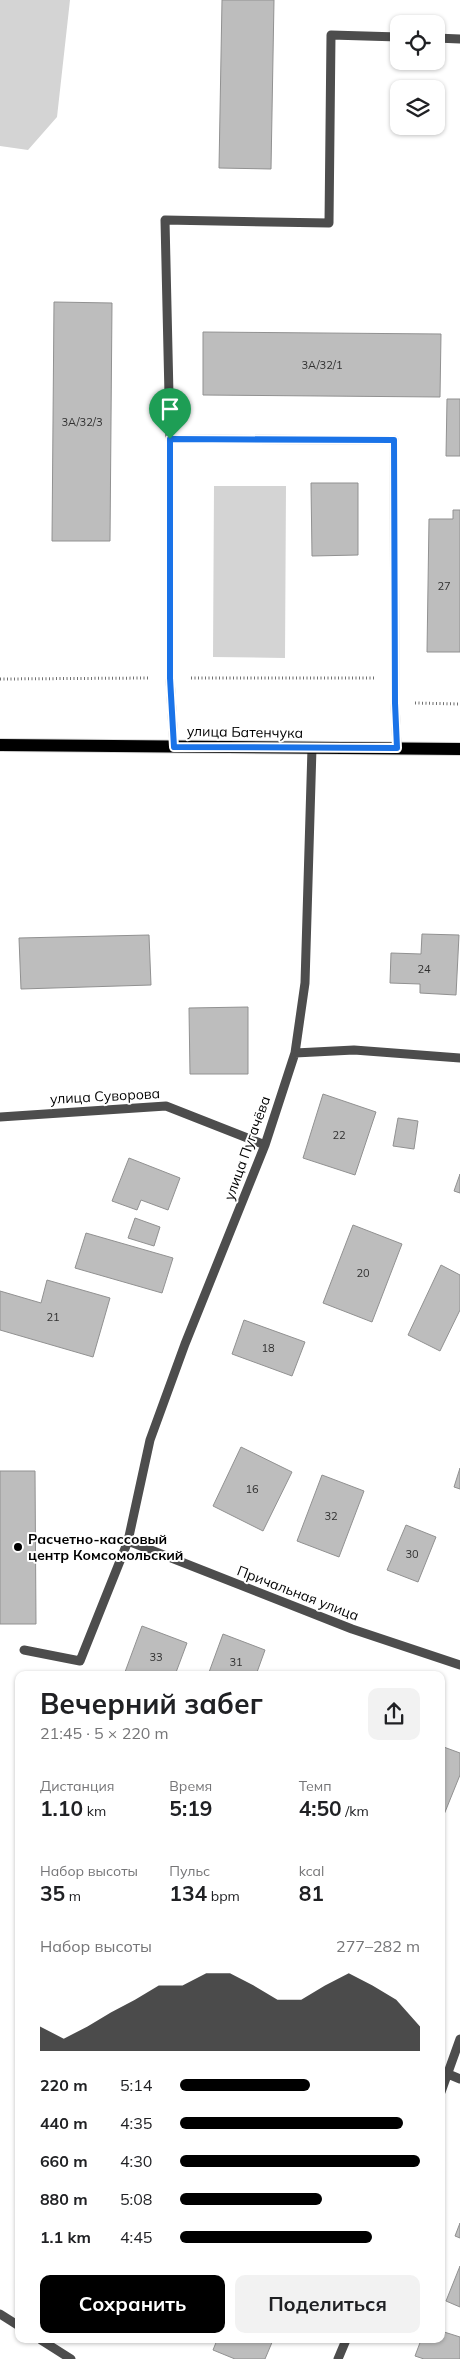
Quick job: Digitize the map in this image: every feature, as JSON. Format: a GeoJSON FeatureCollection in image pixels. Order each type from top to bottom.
{"type":"FeatureCollection","features":[{"type":"Feature","properties":{"kind":"main road","name":"улица Батенчука"},"geometry":{"type":"LineString","coordinates":[[0,745],[460,749]]}},
{"type":"Feature","properties":{"kind":"street"},"geometry":{"type":"LineString","coordinates":[[174,747],[170,678],[170,439],[166,220],[329,223],[331,35],[390,37]]}},
{"type":"Feature","properties":{"kind":"street"},"geometry":{"type":"LineString","coordinates":[[445,38],[460,39]]}},
{"type":"Feature","properties":{"kind":"street"},"geometry":{"type":"LineString","coordinates":[[170,439],[394,440],[395,703],[397,748]]}},
{"type":"Feature","properties":{"kind":"street","name":"улица Пугачёва"},"geometry":{"type":"LineString","coordinates":[[24,1650],[80,1661],[128,1541],[150,1440],[185,1344],[265,1145],[295,1053],[305,983],[312,748]]}},
{"type":"Feature","properties":{"kind":"street"},"geometry":{"type":"LineString","coordinates":[[295,1053],[354,1050],[460,1058]]}},
{"type":"Feature","properties":{"kind":"street","name":"улица Суворова"},"geometry":{"type":"LineString","coordinates":[[0,1117],[166,1106],[265,1145]]}},
{"type":"Feature","properties":{"kind":"street","name":"Причальная улица"},"geometry":{"type":"LineString","coordinates":[[128,1541],[352,1629],[460,1664]]}},
{"type":"Feature","properties":{"kind":"street"},"geometry":{"type":"LineString","coordinates":[[460,2039],[445,2073],[460,2079]]}},
{"type":"Feature","properties":{"kind":"street"},"geometry":{"type":"LineString","coordinates":[[0,2314],[15,2323]]}},
{"type":"Feature","properties":{"kind":"street"},"geometry":{"type":"LineString","coordinates":[[46,2343],[71,2359]]}},
{"type":"Feature","properties":{"kind":"street"},"geometry":{"type":"LineString","coordinates":[[338,2359],[345,2343]]}},
{"type":"Feature","properties":{"kind":"path"},"geometry":{"type":"LineString","coordinates":[[0,679],[395,678]]}},
{"type":"Feature","properties":{"kind":"path"},"geometry":{"type":"LineString","coordinates":[[395,703],[460,704]]}},
{"type":"Feature","properties":{"kind":"shaded area"},"geometry":{"type":"Polygon","coordinates":[[[0,0],[70,0],[57,117],[28,150],[0,146],[0,0]]]}},
{"type":"Feature","properties":{"kind":"shaded area"},"geometry":{"type":"Polygon","coordinates":[[[214,486],[286,486],[285,658],[213,657],[214,486]]]}},
{"type":"Feature","properties":{"kind":"building"},"geometry":{"type":"Polygon","coordinates":[[[222,0],[274,0],[271,169],[219,168],[222,0]]]}},
{"type":"Feature","properties":{"kind":"building"},"geometry":{"type":"Polygon","coordinates":[[[54,302],[112,303],[110,541],[52,541],[54,302]]]}},
{"type":"Feature","properties":{"kind":"building"},"geometry":{"type":"Polygon","coordinates":[[[203,332],[441,334],[440,397],[203,395],[203,332]]]}},
{"type":"Feature","properties":{"kind":"building"},"geometry":{"type":"Polygon","coordinates":[[[447,399],[460,399],[460,456],[446,456],[447,399]]]}},
{"type":"Feature","properties":{"kind":"building"},"geometry":{"type":"Polygon","coordinates":[[[311,483],[358,483],[358,555],[312,556],[311,483]]]}},
{"type":"Feature","properties":{"kind":"building"},"geometry":{"type":"Polygon","coordinates":[[[453,510],[460,510],[460,652],[427,652],[429,519],[453,519],[453,510]]]}},
{"type":"Feature","properties":{"kind":"building"},"geometry":{"type":"Polygon","coordinates":[[[422,934],[459,935],[456,995],[420,993],[420,984],[390,983],[391,953],[421,954],[422,934]]]}},
{"type":"Feature","properties":{"kind":"building"},"geometry":{"type":"Polygon","coordinates":[[[149,935],[151,985],[21,989],[19,938],[149,935]]]}},
{"type":"Feature","properties":{"kind":"building"},"geometry":{"type":"Polygon","coordinates":[[[248,1007],[248,1074],[190,1074],[189,1008],[248,1007]]]}},
{"type":"Feature","properties":{"kind":"building"},"geometry":{"type":"Polygon","coordinates":[[[323,1094],[376,1112],[355,1175],[303,1158],[323,1094]]]}},
{"type":"Feature","properties":{"kind":"building"},"geometry":{"type":"Polygon","coordinates":[[[398,1118],[418,1121],[414,1149],[393,1146],[398,1118]]]}},
{"type":"Feature","properties":{"kind":"building"},"geometry":{"type":"Polygon","coordinates":[[[129,1158],[180,1178],[168,1210],[141,1200],[137,1210],[112,1201],[129,1158]]]}},
{"type":"Feature","properties":{"kind":"building"},"geometry":{"type":"Polygon","coordinates":[[[460,1174],[460,1193],[454,1191],[460,1174]]]}},
{"type":"Feature","properties":{"kind":"building"},"geometry":{"type":"Polygon","coordinates":[[[135,1218],[160,1227],[154,1246],[128,1238],[135,1218]]]}},
{"type":"Feature","properties":{"kind":"building"},"geometry":{"type":"Polygon","coordinates":[[[353,1225],[402,1244],[372,1322],[323,1303],[353,1225]]]}},
{"type":"Feature","properties":{"kind":"building"},"geometry":{"type":"Polygon","coordinates":[[[86,1233],[173,1258],[162,1293],[75,1268],[86,1233]]]}},
{"type":"Feature","properties":{"kind":"building"},"geometry":{"type":"Polygon","coordinates":[[[441,1265],[460,1275],[460,1310],[440,1351],[408,1335],[441,1265]]]}},
{"type":"Feature","properties":{"kind":"building"},"geometry":{"type":"Polygon","coordinates":[[[47,1280],[110,1298],[93,1357],[0,1330],[0,1291],[41,1303],[47,1280]]]}},
{"type":"Feature","properties":{"kind":"building"},"geometry":{"type":"Polygon","coordinates":[[[244,1320],[305,1342],[292,1376],[232,1354],[244,1320]]]}},
{"type":"Feature","properties":{"kind":"building"},"geometry":{"type":"Polygon","coordinates":[[[241,1447],[292,1472],[263,1531],[213,1506],[241,1447]]]}},
{"type":"Feature","properties":{"kind":"building"},"geometry":{"type":"Polygon","coordinates":[[[460,1468],[460,1489],[454,1487],[460,1468]]]}},
{"type":"Feature","properties":{"kind":"building","name":"Расчетно-кассовый центр Комсомольский"},"geometry":{"type":"Polygon","coordinates":[[[0,1471],[35,1471],[36,1624],[0,1624],[0,1471]]]}},
{"type":"Feature","properties":{"kind":"building"},"geometry":{"type":"Polygon","coordinates":[[[322,1475],[364,1491],[339,1557],[297,1541],[322,1475]]]}},
{"type":"Feature","properties":{"kind":"building"},"geometry":{"type":"Polygon","coordinates":[[[406,1525],[436,1537],[418,1582],[387,1570],[406,1525]]]}},
{"type":"Feature","properties":{"kind":"building"},"geometry":{"type":"Polygon","coordinates":[[[142,1626],[187,1643],[176,1671],[125,1671],[142,1626]]]}},
{"type":"Feature","properties":{"kind":"building"},"geometry":{"type":"Polygon","coordinates":[[[223,1634],[265,1650],[257,1671],[209,1671],[223,1634]]]}},
{"type":"Feature","properties":{"kind":"building"},"geometry":{"type":"Polygon","coordinates":[[[445,1747],[460,1753],[460,1775],[445,1812],[445,1747]]]}},
{"type":"Feature","properties":{"kind":"building"},"geometry":{"type":"Polygon","coordinates":[[[460,2223],[460,2238],[455,2236],[460,2223]]]}},
{"type":"Feature","properties":{"kind":"building"},"geometry":{"type":"Polygon","coordinates":[[[460,2266],[460,2307],[446,2301],[460,2266]]]}},
{"type":"Feature","properties":{"kind":"building"},"geometry":{"type":"Polygon","coordinates":[[[445,2332],[460,2337],[460,2359],[424,2359],[415,2356],[420,2343],[445,2343],[445,2332]]]}},
{"type":"Feature","properties":{"kind":"building"},"geometry":{"type":"Polygon","coordinates":[[[216,2343],[272,2343],[265,2359],[235,2359],[213,2350],[216,2343]]]}},
{"type":"Feature","properties":{"kind":"place","name":"Расчетно-кассовый центр Комсомольский"},"geometry":{"type":"Point","coordinates":[18,1547]}},
{"type":"Feature","properties":{"kind":"route"},"geometry":{"type":"LineString","coordinates":[[170,439],[394,440],[395,703],[397,748],[174,747],[170,678],[170,439]]}}]}
